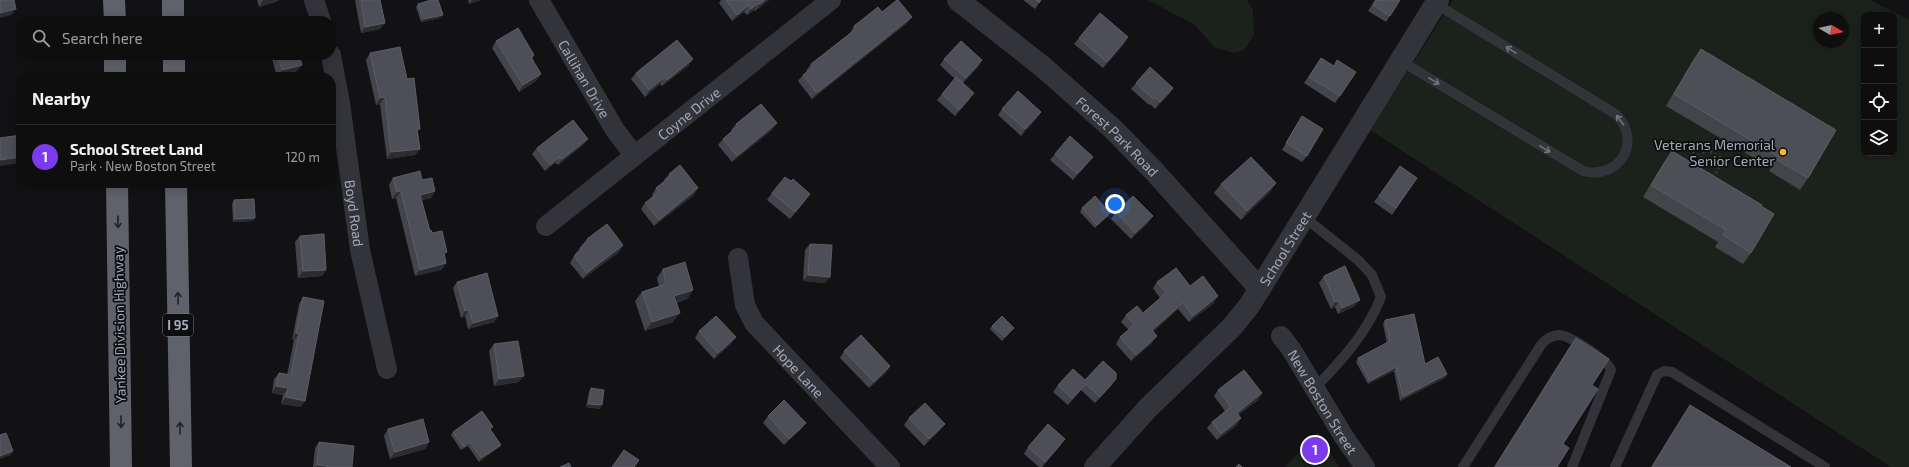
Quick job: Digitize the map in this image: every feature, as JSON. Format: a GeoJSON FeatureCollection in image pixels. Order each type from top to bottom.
{"type":"FeatureCollection","features":[{"type":"Feature","properties":{"kind":"highway"},"geometry":{"type":"LineString","coordinates":[[114,0],[115,16]]}},
{"type":"Feature","properties":{"kind":"highway"},"geometry":{"type":"LineString","coordinates":[[173,0],[173,16]]}},
{"type":"Feature","properties":{"kind":"highway"},"geometry":{"type":"LineString","coordinates":[[115,60],[116,72]]}},
{"type":"Feature","properties":{"kind":"highway"},"geometry":{"type":"LineString","coordinates":[[174,60],[174,72]]}},
{"type":"Feature","properties":{"kind":"highway","name":"Yankee Division Highway"},"geometry":{"type":"LineString","coordinates":[[117,188],[121,467]]}},
{"type":"Feature","properties":{"kind":"highway","name":"I 95"},"geometry":{"type":"LineString","coordinates":[[176,188],[181,467]]}},
{"type":"Feature","properties":{"kind":"street"},"geometry":{"type":"LineString","coordinates":[[314,0],[319,16]]}},
{"type":"Feature","properties":{"kind":"street","name":"Callihan Drive"},"geometry":{"type":"LineString","coordinates":[[539,0],[615,130],[634,155]]}},
{"type":"Feature","properties":{"kind":"street","name":"Coyne Drive"},"geometry":{"type":"LineString","coordinates":[[546,226],[831,0]]}},
{"type":"Feature","properties":{"kind":"street","name":"Forest Park Road"},"geometry":{"type":"LineString","coordinates":[[958,0],[1042,67],[1113,130],[1153,170],[1260,289]]}},
{"type":"Feature","properties":{"kind":"street","name":"School Street"},"geometry":{"type":"LineString","coordinates":[[1095,467],[1153,403],[1231,328],[1260,289],[1437,2]]}},
{"type":"Feature","properties":{"kind":"street","name":"Boyd Road"},"geometry":{"type":"LineString","coordinates":[[332,60],[334,72]]}},
{"type":"Feature","properties":{"kind":"street","name":"Boyd Road"},"geometry":{"type":"LineString","coordinates":[[336,82],[360,250],[387,369]]}},
{"type":"Feature","properties":{"kind":"street","name":"Hope Lane"},"geometry":{"type":"LineString","coordinates":[[738,258],[745,305],[754,323],[890,467]]}},
{"type":"Feature","properties":{"kind":"street","name":"New Boston Street"},"geometry":{"type":"LineString","coordinates":[[1281,336],[1315,388],[1347,442],[1365,467]]}},
{"type":"Feature","properties":{"kind":"lane"},"geometry":{"type":"LineString","coordinates":[[1401,61],[1582,171],[1595,173],[1605,171],[1614,167],[1623,157],[1627,145],[1627,132],[1617,115],[1437,2]]}},
{"type":"Feature","properties":{"kind":"lane"},"geometry":{"type":"LineString","coordinates":[[1304,218],[1358,260],[1372,275],[1381,297],[1373,316],[1345,356],[1315,388]]}},
{"type":"Feature","properties":{"kind":"lane"},"geometry":{"type":"LineString","coordinates":[[1463,467],[1541,345],[1550,337],[1558,335],[1570,339],[1606,361],[1611,370],[1572,467]]}},
{"type":"Feature","properties":{"kind":"lane"},"geometry":{"type":"LineString","coordinates":[[1615,467],[1657,375],[1664,371],[1672,372],[1825,467]]}},
{"type":"Feature","properties":{"kind":"path"},"geometry":{"type":"LineString","coordinates":[[1675,142],[1701,157]]}},
{"type":"Feature","properties":{"kind":"path"},"geometry":{"type":"LineString","coordinates":[[1706,148],[1724,159],[1714,176],[1696,166],[1701,157],[1706,148]]}},
{"type":"Feature","properties":{"kind":"shaded area"},"geometry":{"type":"Polygon","coordinates":[[[1148,0],[1247,0],[1253,10],[1254,35],[1244,50],[1235,53],[1215,48],[1195,25],[1148,0]]]}},
{"type":"Feature","properties":{"kind":"shaded area"},"geometry":{"type":"Polygon","coordinates":[[[1453,0],[1870,0],[1893,12],[1861,12],[1861,156],[1897,156],[1897,14],[1909,20],[1909,467],[1891,467],[1370,130],[1453,0]]]}},
{"type":"Feature","properties":{"kind":"shaded area"},"geometry":{"type":"Polygon","coordinates":[[[1318,432],[1339,467],[1285,467],[1318,432]]]}},
{"type":"Feature","properties":{"kind":"building"},"geometry":{"type":"Polygon","coordinates":[[[0,0],[14,0],[16,9],[0,13],[0,0]]]}},
{"type":"Feature","properties":{"kind":"building"},"geometry":{"type":"Polygon","coordinates":[[[361,0],[380,0],[385,23],[365,27],[361,0]]]}},
{"type":"Feature","properties":{"kind":"building"},"geometry":{"type":"Polygon","coordinates":[[[431,0],[438,0],[443,15],[423,19],[418,4],[431,0]]]}},
{"type":"Feature","properties":{"kind":"building"},"geometry":{"type":"Polygon","coordinates":[[[726,0],[765,0],[751,9],[749,5],[737,15],[726,0]]]}},
{"type":"Feature","properties":{"kind":"building"},"geometry":{"type":"Polygon","coordinates":[[[897,0],[912,17],[817,93],[803,75],[813,67],[811,64],[856,29],[854,26],[878,7],[882,12],[897,0]]]}},
{"type":"Feature","properties":{"kind":"building"},"geometry":{"type":"Polygon","coordinates":[[[1376,0],[1400,0],[1390,16],[1373,5],[1376,0]]]}},
{"type":"Feature","properties":{"kind":"building"},"geometry":{"type":"Polygon","coordinates":[[[1100,13],[1128,37],[1107,62],[1079,38],[1100,13]]]}},
{"type":"Feature","properties":{"kind":"building"},"geometry":{"type":"Polygon","coordinates":[[[518,28],[534,55],[531,57],[541,74],[523,85],[496,41],[518,28]]]}},
{"type":"Feature","properties":{"kind":"building"},"geometry":{"type":"Polygon","coordinates":[[[677,40],[693,59],[667,80],[665,77],[649,90],[636,73],[677,40]]]}},
{"type":"Feature","properties":{"kind":"building"},"geometry":{"type":"Polygon","coordinates":[[[961,41],[982,60],[966,78],[944,59],[961,41]]]}},
{"type":"Feature","properties":{"kind":"building"},"geometry":{"type":"Polygon","coordinates":[[[400,47],[407,79],[414,78],[420,129],[417,130],[420,149],[391,152],[385,97],[380,98],[370,53],[400,47]]]}},
{"type":"Feature","properties":{"kind":"building"},"geometry":{"type":"Polygon","coordinates":[[[1701,49],[1836,130],[1808,178],[1777,160],[1779,157],[1674,94],[1701,49]]]}},
{"type":"Feature","properties":{"kind":"building"},"geometry":{"type":"Polygon","coordinates":[[[1321,58],[1334,66],[1337,60],[1356,72],[1340,96],[1309,77],[1321,58]]]}},
{"type":"Feature","properties":{"kind":"building"},"geometry":{"type":"Polygon","coordinates":[[[279,60],[300,60],[302,65],[282,70],[279,60]]]}},
{"type":"Feature","properties":{"kind":"building"},"geometry":{"type":"Polygon","coordinates":[[[1150,67],[1173,88],[1160,102],[1154,97],[1153,99],[1136,83],[1150,67]]]}},
{"type":"Feature","properties":{"kind":"building"},"geometry":{"type":"Polygon","coordinates":[[[956,77],[974,93],[959,110],[942,94],[956,77]]]}},
{"type":"Feature","properties":{"kind":"building"},"geometry":{"type":"Polygon","coordinates":[[[1018,91],[1041,112],[1025,129],[1002,109],[1018,91]]]}},
{"type":"Feature","properties":{"kind":"building"},"geometry":{"type":"Polygon","coordinates":[[[761,104],[777,123],[737,156],[723,139],[738,126],[736,124],[761,104]]]}},
{"type":"Feature","properties":{"kind":"building"},"geometry":{"type":"Polygon","coordinates":[[[1302,116],[1323,129],[1307,156],[1286,143],[1302,116]]]}},
{"type":"Feature","properties":{"kind":"building"},"geometry":{"type":"Polygon","coordinates":[[[573,120],[588,139],[562,159],[560,157],[550,165],[537,148],[573,120]]]}},
{"type":"Feature","properties":{"kind":"building"},"geometry":{"type":"Polygon","coordinates":[[[16,136],[16,158],[0,160],[0,138],[16,136]]]}},
{"type":"Feature","properties":{"kind":"building"},"geometry":{"type":"Polygon","coordinates":[[[1070,136],[1093,157],[1077,174],[1055,154],[1070,136]]]}},
{"type":"Feature","properties":{"kind":"building"},"geometry":{"type":"Polygon","coordinates":[[[1672,151],[1762,205],[1761,206],[1774,214],[1751,253],[1723,235],[1726,230],[1651,185],[1672,151]]]}},
{"type":"Feature","properties":{"kind":"building"},"geometry":{"type":"Polygon","coordinates":[[[1251,157],[1276,183],[1247,211],[1221,184],[1251,157]]]}},
{"type":"Feature","properties":{"kind":"building"},"geometry":{"type":"Polygon","coordinates":[[[680,165],[698,188],[659,220],[645,203],[659,192],[656,188],[671,176],[669,174],[680,165]]]}},
{"type":"Feature","properties":{"kind":"building"},"geometry":{"type":"Polygon","coordinates":[[[1400,166],[1417,178],[1396,208],[1379,196],[1400,166]]]}},
{"type":"Feature","properties":{"kind":"building"},"geometry":{"type":"Polygon","coordinates":[[[420,171],[422,180],[432,178],[435,191],[420,195],[430,231],[431,230],[432,233],[442,231],[447,252],[444,253],[446,263],[420,270],[401,191],[397,192],[393,178],[420,171]]]}},
{"type":"Feature","properties":{"kind":"building"},"geometry":{"type":"Polygon","coordinates":[[[785,177],[791,181],[793,179],[810,194],[795,212],[772,193],[785,177]]]}},
{"type":"Feature","properties":{"kind":"building"},"geometry":{"type":"Polygon","coordinates":[[[1095,196],[1110,213],[1097,225],[1082,208],[1095,196]]]}},
{"type":"Feature","properties":{"kind":"building"},"geometry":{"type":"Polygon","coordinates":[[[1133,196],[1153,216],[1135,233],[1116,212],[1133,196]]]}},
{"type":"Feature","properties":{"kind":"building"},"geometry":{"type":"Polygon","coordinates":[[[254,199],[255,218],[235,219],[234,200],[254,199]]]}},
{"type":"Feature","properties":{"kind":"building"},"geometry":{"type":"Polygon","coordinates":[[[607,224],[623,245],[587,273],[574,256],[582,250],[580,248],[588,241],[587,239],[607,224]]]}},
{"type":"Feature","properties":{"kind":"building"},"geometry":{"type":"Polygon","coordinates":[[[324,234],[326,270],[303,271],[300,236],[324,234]]]}},
{"type":"Feature","properties":{"kind":"building"},"geometry":{"type":"Polygon","coordinates":[[[810,244],[832,245],[830,277],[808,275],[810,244]]]}},
{"type":"Feature","properties":{"kind":"building"},"geometry":{"type":"Polygon","coordinates":[[[685,262],[693,290],[674,296],[680,313],[652,322],[642,292],[666,284],[663,269],[685,262]]]}},
{"type":"Feature","properties":{"kind":"building"},"geometry":{"type":"Polygon","coordinates":[[[1345,266],[1360,300],[1342,308],[1339,301],[1335,302],[1324,276],[1345,266]]]}},
{"type":"Feature","properties":{"kind":"building"},"geometry":{"type":"Polygon","coordinates":[[[1176,268],[1190,286],[1203,276],[1218,296],[1193,316],[1183,303],[1152,330],[1157,336],[1136,355],[1120,337],[1134,325],[1126,315],[1137,306],[1143,313],[1166,293],[1157,282],[1176,268]]]}},
{"type":"Feature","properties":{"kind":"building"},"geometry":{"type":"Polygon","coordinates":[[[487,273],[498,316],[473,323],[469,310],[465,311],[457,282],[487,273]]]}},
{"type":"Feature","properties":{"kind":"building"},"geometry":{"type":"Polygon","coordinates":[[[303,297],[324,301],[305,401],[286,397],[288,388],[276,386],[279,373],[291,375],[299,334],[296,333],[303,297]]]}},
{"type":"Feature","properties":{"kind":"building"},"geometry":{"type":"Polygon","coordinates":[[[1414,314],[1425,364],[1438,357],[1447,374],[1403,397],[1396,367],[1370,381],[1358,358],[1390,341],[1385,320],[1414,314]]]}},
{"type":"Feature","properties":{"kind":"building"},"geometry":{"type":"Polygon","coordinates":[[[716,316],[736,337],[718,353],[699,331],[716,316]]]}},
{"type":"Feature","properties":{"kind":"building"},"geometry":{"type":"Polygon","coordinates":[[[1002,316],[1014,328],[1005,337],[992,326],[1002,316]]]}},
{"type":"Feature","properties":{"kind":"building"},"geometry":{"type":"Polygon","coordinates":[[[861,335],[890,366],[874,382],[844,351],[861,335]]]}},
{"type":"Feature","properties":{"kind":"building"},"geometry":{"type":"Polygon","coordinates":[[[1576,338],[1609,359],[1592,385],[1598,389],[1563,444],[1569,448],[1557,467],[1495,467],[1576,338]]]}},
{"type":"Feature","properties":{"kind":"building"},"geometry":{"type":"Polygon","coordinates":[[[518,341],[524,376],[499,379],[494,344],[518,341]]]}},
{"type":"Feature","properties":{"kind":"building"},"geometry":{"type":"Polygon","coordinates":[[[1103,361],[1116,373],[1116,379],[1100,397],[1086,384],[1072,399],[1058,385],[1073,369],[1085,380],[1103,361]]]}},
{"type":"Feature","properties":{"kind":"building"},"geometry":{"type":"Polygon","coordinates":[[[1244,370],[1262,393],[1237,413],[1241,418],[1221,434],[1212,422],[1231,407],[1218,390],[1244,370]]]}},
{"type":"Feature","properties":{"kind":"building"},"geometry":{"type":"Polygon","coordinates":[[[591,388],[604,390],[602,405],[589,404],[591,388]]]}},
{"type":"Feature","properties":{"kind":"building"},"geometry":{"type":"Polygon","coordinates":[[[784,400],[806,423],[789,439],[768,416],[784,400]]]}},
{"type":"Feature","properties":{"kind":"building"},"geometry":{"type":"Polygon","coordinates":[[[925,403],[945,424],[929,439],[909,418],[925,403]]]}},
{"type":"Feature","properties":{"kind":"building"},"geometry":{"type":"Polygon","coordinates":[[[1690,405],[1791,467],[1652,467],[1690,405]]]}},
{"type":"Feature","properties":{"kind":"building"},"geometry":{"type":"Polygon","coordinates":[[[482,411],[493,427],[490,429],[501,445],[481,458],[470,442],[464,447],[453,432],[482,411]]]}},
{"type":"Feature","properties":{"kind":"building"},"geometry":{"type":"Polygon","coordinates":[[[423,419],[429,442],[395,452],[388,429],[423,419]]]}},
{"type":"Feature","properties":{"kind":"building"},"geometry":{"type":"Polygon","coordinates":[[[1048,424],[1065,439],[1045,462],[1028,447],[1048,424]]]}},
{"type":"Feature","properties":{"kind":"building"},"geometry":{"type":"Polygon","coordinates":[[[6,433],[13,451],[0,456],[0,435],[6,433]]]}},
{"type":"Feature","properties":{"kind":"building"},"geometry":{"type":"Polygon","coordinates":[[[319,442],[354,446],[352,467],[327,467],[317,465],[319,442]]]}},
{"type":"Feature","properties":{"kind":"building"},"geometry":{"type":"Polygon","coordinates":[[[624,450],[639,460],[634,467],[612,467],[624,450]]]}},
{"type":"Feature","properties":{"kind":"building"},"geometry":{"type":"Polygon","coordinates":[[[569,463],[571,467],[560,467],[569,463]]]}},
{"type":"Feature","properties":{"kind":"place","name":"Veterans Memorial Senior Center"},"geometry":{"type":"Point","coordinates":[1783,152]}},
{"type":"Feature","properties":{"kind":"place","name":"School Street Land"},"geometry":{"type":"Point","coordinates":[1315,450]}}]}
